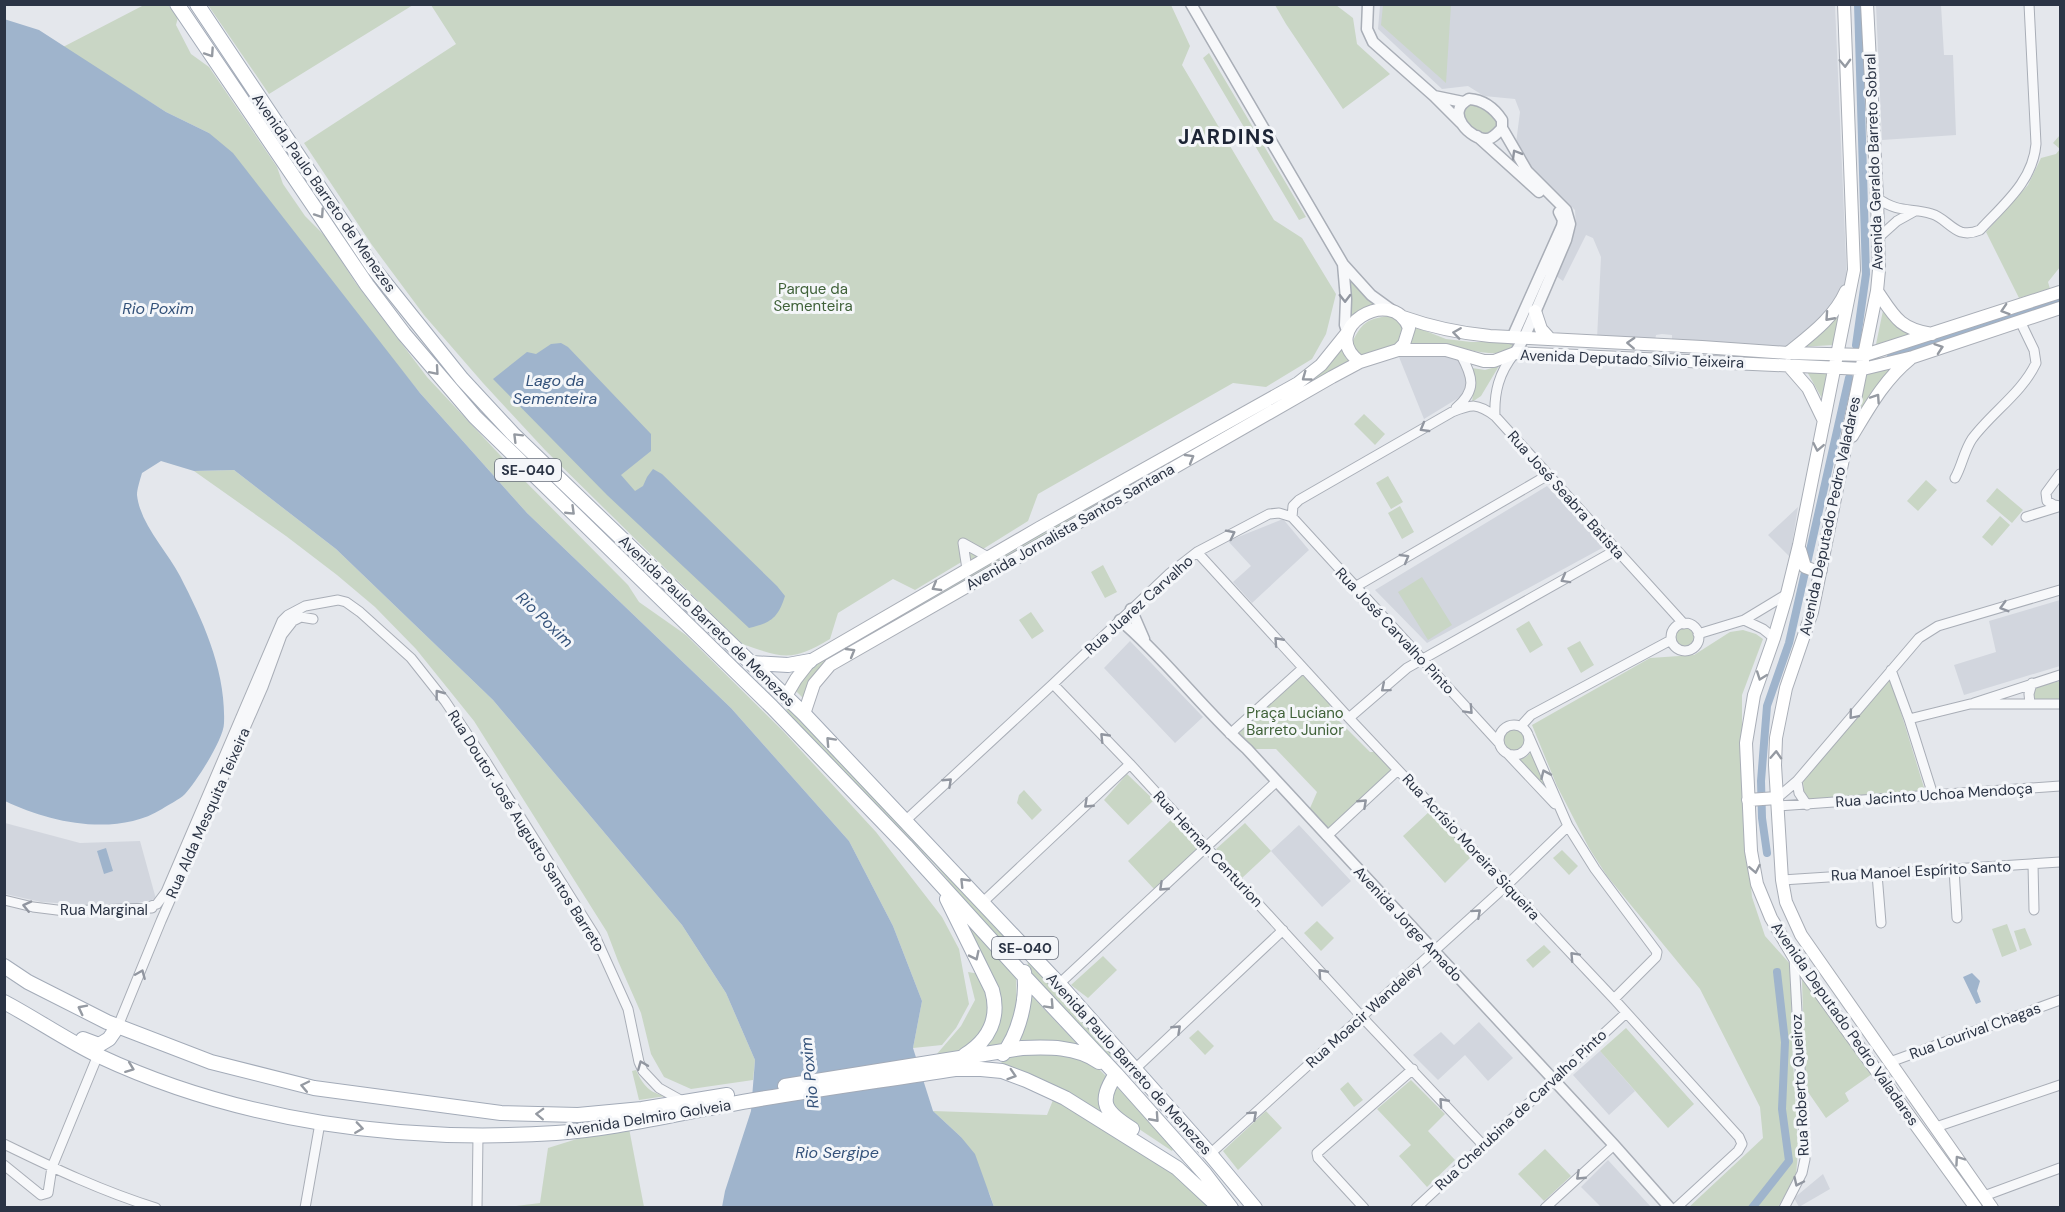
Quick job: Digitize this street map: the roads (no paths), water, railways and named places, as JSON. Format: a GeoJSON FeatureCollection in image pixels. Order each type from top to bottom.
{"type":"FeatureCollection","features":[{"type":"Feature","properties":{"kind":"main road","name":"Avenida Paulo Barreto de Menezes"},"geometry":{"type":"LineString","coordinates":[[177,4],[368,285],[428,362],[475,417],[780,716],[906,846],[1116,1074],[1205,1174],[1231,1208]]}},
{"type":"Feature","properties":{"kind":"main road","name":"Avenida Paulo Barreto de Menezes"},"geometry":{"type":"LineString","coordinates":[[197,4],[374,269],[462,379],[513,434],[804,714],[1059,984],[1255,1208]]}},
{"type":"Feature","properties":{"kind":"main road"},"geometry":{"type":"LineString","coordinates":[[1824,421],[1808,388],[1788,359],[1834,312],[1842,300],[1854,270],[1844,4]]}},
{"type":"Feature","properties":{"kind":"main road","name":"Avenida Geraldo Barreto Sobral"},"geometry":{"type":"LineString","coordinates":[[1863,369],[1879,270],[1867,4]]}},
{"type":"Feature","properties":{"kind":"main road","name":"Avenida Deputado Pedro Valadares"},"geometry":{"type":"LineString","coordinates":[[1854,270],[1799,545],[1787,594],[1749,717],[1746,743],[1752,800],[1751,851],[1757,884],[1771,918],[1794,957],[1976,1208]]}},
{"type":"Feature","properties":{"kind":"main road"},"geometry":{"type":"LineString","coordinates":[[1877,291],[1903,326],[1933,334]]}},
{"type":"Feature","properties":{"kind":"main road"},"geometry":{"type":"LineString","coordinates":[[1865,355],[2061,292]]}},
{"type":"Feature","properties":{"kind":"main road"},"geometry":{"type":"LineString","coordinates":[[1863,369],[1913,357],[2061,308]]}},
{"type":"Feature","properties":{"kind":"main road"},"geometry":{"type":"LineString","coordinates":[[1376,309],[1398,314],[1408,328],[1404,344],[1398,350],[1360,362],[1348,348],[1347,333],[1359,318],[1376,309]]}},
{"type":"Feature","properties":{"kind":"main road"},"geometry":{"type":"LineString","coordinates":[[1535,311],[1541,329],[1550,339]]}},
{"type":"Feature","properties":{"kind":"main road","name":"Avenida Deputado Sílvio Teixeira"},"geometry":{"type":"LineString","coordinates":[[1398,314],[1432,328],[1455,333],[1788,359],[1834,369],[1863,369]]}},
{"type":"Feature","properties":{"kind":"main road","name":"Avenida Jornalista Santos Santana"},"geometry":{"type":"LineString","coordinates":[[810,661],[886,615],[1298,382],[1321,364],[1347,333]]}},
{"type":"Feature","properties":{"kind":"main road","name":"Avenida Deputado Sílvio Teixeira"},"geometry":{"type":"LineString","coordinates":[[1398,350],[1432,349],[1489,362],[1515,353],[1788,359],[1865,355]]}},
{"type":"Feature","properties":{"kind":"main road"},"geometry":{"type":"LineString","coordinates":[[1846,444],[1878,393],[1913,357]]}},
{"type":"Feature","properties":{"kind":"main road","name":"Avenida Jornalista Santos Santana"},"geometry":{"type":"LineString","coordinates":[[804,714],[814,684],[837,660],[1360,362]]}},
{"type":"Feature","properties":{"kind":"main road","name":"Avenida Deputado Pedro Valadares"},"geometry":{"type":"LineString","coordinates":[[1863,369],[1817,570],[1812,612],[1790,675],[1776,738],[1775,801],[1782,880],[1786,902],[1800,935],[1992,1208]]}},
{"type":"Feature","properties":{"kind":"main road"},"geometry":{"type":"LineString","coordinates":[[1799,545],[1801,561],[1805,567],[1817,570]]}},
{"type":"Feature","properties":{"kind":"main road"},"geometry":{"type":"LineString","coordinates":[[884,634],[880,626],[886,615]]}},
{"type":"Feature","properties":{"kind":"main road"},"geometry":{"type":"LineString","coordinates":[[780,716],[786,696],[810,661]]}},
{"type":"Feature","properties":{"kind":"main road"},"geometry":{"type":"LineString","coordinates":[[751,663],[788,665],[810,661]]}},
{"type":"Feature","properties":{"kind":"main road"},"geometry":{"type":"LineString","coordinates":[[1752,800],[1775,801]]}},
{"type":"Feature","properties":{"kind":"main road"},"geometry":{"type":"LineString","coordinates":[[940,884],[992,990],[995,1001],[994,1015],[988,1035],[976,1048],[957,1061]]}},
{"type":"Feature","properties":{"kind":"main road"},"geometry":{"type":"LineString","coordinates":[[981,1069],[996,1060],[1006,1049],[1023,1005],[1025,977],[1017,940]]}},
{"type":"Feature","properties":{"kind":"main road","name":"Avenida Delmiro Golveia"},"geometry":{"type":"LineString","coordinates":[[4,966],[28,982],[118,1026],[222,1065],[298,1084],[386,1099],[501,1113],[578,1115],[684,1102],[724,1100]]}},
{"type":"Feature","properties":{"kind":"main road"},"geometry":{"type":"LineString","coordinates":[[4,996],[92,1044],[99,1045],[105,1042],[114,1034],[118,1026]]}},
{"type":"Feature","properties":{"kind":"main road","name":"Avenida Delmiro Golveia"},"geometry":{"type":"LineString","coordinates":[[4,1002],[98,1055],[207,1096],[320,1123],[396,1132],[478,1136],[584,1130],[660,1118],[724,1100],[957,1061]]}},
{"type":"Feature","properties":{"kind":"main road"},"geometry":{"type":"LineString","coordinates":[[1860,1047],[1868,1046],[1874,1039]]}},
{"type":"Feature","properties":{"kind":"main road"},"geometry":{"type":"LineString","coordinates":[[957,1061],[1006,1049],[1058,1048],[1096,1059],[1116,1074],[1150,1088]]}},
{"type":"Feature","properties":{"kind":"main road"},"geometry":{"type":"LineString","coordinates":[[957,1061],[981,1069],[1002,1071],[1065,1098],[1177,1168],[1220,1208]]}},
{"type":"Feature","properties":{"kind":"main road"},"geometry":{"type":"LineString","coordinates":[[1116,1074],[1105,1092],[1104,1099],[1112,1115],[1205,1174]]}},
{"type":"Feature","properties":{"kind":"main road"},"geometry":{"type":"LineString","coordinates":[[1891,1092],[1898,1085],[1906,1084]]}},
{"type":"Feature","properties":{"kind":"street"},"geometry":{"type":"LineString","coordinates":[[1191,4],[1343,264],[1371,295],[1398,314]]}},
{"type":"Feature","properties":{"kind":"street"},"geometry":{"type":"LineString","coordinates":[[1368,4],[1367,29],[1370,38],[1557,209],[1563,220],[1537,285],[1515,353],[1503,370],[1495,391],[1495,416]]}},
{"type":"Feature","properties":{"kind":"street"},"geometry":{"type":"LineString","coordinates":[[1877,198],[1889,207],[1935,214],[1955,229],[1972,233],[1980,230],[2026,179],[2033,165],[2036,144],[2030,4]]}},
{"type":"Feature","properties":{"kind":"street"},"geometry":{"type":"LineString","coordinates":[[1434,96],[1463,102],[1474,99],[1485,103],[1502,120],[1502,128],[1527,171],[1560,203],[1569,216],[1570,224],[1566,240],[1535,311],[1518,338]]}},
{"type":"Feature","properties":{"kind":"street"},"geometry":{"type":"LineString","coordinates":[[1461,123],[1457,117],[1463,102]]}},
{"type":"Feature","properties":{"kind":"street"},"geometry":{"type":"LineString","coordinates":[[1477,136],[1487,139],[1502,128]]}},
{"type":"Feature","properties":{"kind":"street"},"geometry":{"type":"LineString","coordinates":[[1877,239],[1897,222],[1915,212]]}},
{"type":"Feature","properties":{"kind":"street"},"geometry":{"type":"LineString","coordinates":[[1343,264],[1347,333]]}},
{"type":"Feature","properties":{"kind":"street"},"geometry":{"type":"LineString","coordinates":[[1955,478],[1972,439],[2022,383],[2036,363],[2034,350],[2020,321]]}},
{"type":"Feature","properties":{"kind":"street"},"geometry":{"type":"LineString","coordinates":[[1452,412],[1461,404],[1471,388],[1470,372],[1461,355]]}},
{"type":"Feature","properties":{"kind":"street"},"geometry":{"type":"LineString","coordinates":[[1292,517],[1293,506],[1299,500],[1452,412],[1469,406],[1478,406],[1495,416]]}},
{"type":"Feature","properties":{"kind":"street","name":"Rua José Seabra Batista"},"geometry":{"type":"LineString","coordinates":[[1495,416],[1684,624]]}},
{"type":"Feature","properties":{"kind":"street"},"geometry":{"type":"LineString","coordinates":[[2059,506],[2047,501],[2046,493],[2061,474]]}},
{"type":"Feature","properties":{"kind":"street"},"geometry":{"type":"LineString","coordinates":[[1354,587],[1548,475]]}},
{"type":"Feature","properties":{"kind":"street"},"geometry":{"type":"LineString","coordinates":[[2026,517],[2059,506]]}},
{"type":"Feature","properties":{"kind":"street","name":"Rua Juarez Carvalho"},"geometry":{"type":"LineString","coordinates":[[905,821],[1170,573],[1197,552],[1269,514],[1279,513],[1292,517]]}},
{"type":"Feature","properties":{"kind":"street","name":"Rua José Carvalho Pinto"},"geometry":{"type":"LineString","coordinates":[[1292,517],[1499,743]]}},
{"type":"Feature","properties":{"kind":"street"},"geometry":{"type":"LineString","coordinates":[[967,569],[963,543],[988,557]]}},
{"type":"Feature","properties":{"kind":"street"},"geometry":{"type":"LineString","coordinates":[[1349,718],[1407,668],[1616,550]]}},
{"type":"Feature","properties":{"kind":"street","name":"Rua Acrísio Moreira Siqueira"},"geometry":{"type":"LineString","coordinates":[[1197,552],[1349,718],[1614,999],[1739,1137],[1742,1144],[1738,1151],[1676,1208]]}},
{"type":"Feature","properties":{"kind":"street"},"geometry":{"type":"LineString","coordinates":[[1775,801],[1797,780],[1918,638],[1938,626],[2061,590]]}},
{"type":"Feature","properties":{"kind":"street"},"geometry":{"type":"LineString","coordinates":[[1698,634],[1744,620],[1787,594]]}},
{"type":"Feature","properties":{"kind":"street","name":"Rua Doutor José Augusto Santos Barreto"},"geometry":{"type":"LineString","coordinates":[[317,602],[338,600],[346,602],[360,612],[404,650],[445,701],[595,936],[628,1009],[639,1062],[644,1071],[659,1088],[684,1102]]}},
{"type":"Feature","properties":{"kind":"street","name":"Rua Alda Mesquita Teixeira"},"geometry":{"type":"LineString","coordinates":[[148,907],[157,904],[166,892],[279,626],[296,609],[317,602]]}},
{"type":"Feature","properties":{"kind":"street","name":"Avenida Jorge Amado"},"geometry":{"type":"LineString","coordinates":[[1131,609],[1146,642]]}},
{"type":"Feature","properties":{"kind":"street","name":"Rua Alda Mesquita Teixeira"},"geometry":{"type":"LineString","coordinates":[[118,1026],[263,687],[282,635],[293,621],[301,617],[313,619]]}},
{"type":"Feature","properties":{"kind":"street","name":"Avenida Jorge Amado"},"geometry":{"type":"LineString","coordinates":[[1120,620],[1146,642],[1670,1208]]}},
{"type":"Feature","properties":{"kind":"street"},"geometry":{"type":"LineString","coordinates":[[1744,620],[1763,629],[1774,638]]}},
{"type":"Feature","properties":{"kind":"street"},"geometry":{"type":"LineString","coordinates":[[1521,726],[1532,715],[1671,640],[1674,629],[1684,624],[1694,627],[1698,634],[1695,647],[1688,651],[1679,650],[1671,640]]}},
{"type":"Feature","properties":{"kind":"street"},"geometry":{"type":"LineString","coordinates":[[1230,734],[1303,668]]}},
{"type":"Feature","properties":{"kind":"street"},"geometry":{"type":"LineString","coordinates":[[1891,670],[1933,795]]}},
{"type":"Feature","properties":{"kind":"street"},"geometry":{"type":"LineString","coordinates":[[1909,719],[1970,705],[2061,675]]}},
{"type":"Feature","properties":{"kind":"street"},"geometry":{"type":"LineString","coordinates":[[2030,704],[2029,694],[2032,683]]}},
{"type":"Feature","properties":{"kind":"street","name":"Rua Hernan Centurion"},"geometry":{"type":"LineString","coordinates":[[1053,684],[1130,764],[1361,1017],[1413,1069],[1482,1145]]}},
{"type":"Feature","properties":{"kind":"street"},"geometry":{"type":"LineString","coordinates":[[1970,705],[2061,704]]}},
{"type":"Feature","properties":{"kind":"street"},"geometry":{"type":"LineString","coordinates":[[1561,811],[1499,743],[1503,730],[1511,725],[1521,726],[1528,736],[1568,826],[1595,869],[1657,952],[1656,957],[1614,999]]}},
{"type":"Feature","properties":{"kind":"street"},"geometry":{"type":"LineString","coordinates":[[1508,753],[1521,753],[1528,746],[1528,736]]}},
{"type":"Feature","properties":{"kind":"street"},"geometry":{"type":"LineString","coordinates":[[983,902],[1130,764]]}},
{"type":"Feature","properties":{"kind":"street"},"geometry":{"type":"LineString","coordinates":[[1327,836],[1398,770]]}},
{"type":"Feature","properties":{"kind":"street"},"geometry":{"type":"LineString","coordinates":[[1797,780],[1799,793],[1807,805]]}},
{"type":"Feature","properties":{"kind":"street"},"geometry":{"type":"LineString","coordinates":[[1059,984],[1276,782]]}},
{"type":"Feature","properties":{"kind":"street","name":"Rua Jacinto Uchoa Mendoça"},"geometry":{"type":"LineString","coordinates":[[1775,801],[1807,805],[2061,786]]}},
{"type":"Feature","properties":{"kind":"street","name":"Rua Moacir Wandeley"},"geometry":{"type":"LineString","coordinates":[[1210,1154],[1434,952],[1568,826]]}},
{"type":"Feature","properties":{"kind":"street","name":"Rua Manoel Espírito Santo"},"geometry":{"type":"LineString","coordinates":[[1782,880],[2061,862]]}},
{"type":"Feature","properties":{"kind":"street"},"geometry":{"type":"LineString","coordinates":[[2033,864],[2034,910]]}},
{"type":"Feature","properties":{"kind":"street"},"geometry":{"type":"LineString","coordinates":[[1954,869],[1957,918]]}},
{"type":"Feature","properties":{"kind":"street"},"geometry":{"type":"LineString","coordinates":[[1877,874],[1881,923]]}},
{"type":"Feature","properties":{"kind":"street","name":"Rua Marginal"},"geometry":{"type":"LineString","coordinates":[[4,900],[33,908],[65,911],[148,907],[158,912],[161,921]]}},
{"type":"Feature","properties":{"kind":"street"},"geometry":{"type":"LineString","coordinates":[[1135,1069],[1283,930]]}},
{"type":"Feature","properties":{"kind":"street","name":"Rua Roberto Queiroz"},"geometry":{"type":"LineString","coordinates":[[1788,1206],[1802,1173],[1806,1142],[1800,1098],[1794,957]]}},
{"type":"Feature","properties":{"kind":"street","name":"Rua Lourival Chagas"},"geometry":{"type":"LineString","coordinates":[[1890,1062],[2061,1000]]}},
{"type":"Feature","properties":{"kind":"street","name":"Rua Cherubina de Carvalho Pinto"},"geometry":{"type":"LineString","coordinates":[[1416,1208],[1626,1013]]}},
{"type":"Feature","properties":{"kind":"street"},"geometry":{"type":"LineString","coordinates":[[4,1165],[39,1194],[43,1195],[48,1192],[52,1167],[98,1055]]}},
{"type":"Feature","properties":{"kind":"street"},"geometry":{"type":"LineString","coordinates":[[1364,1208],[1318,1158],[1317,1153],[1413,1069]]}},
{"type":"Feature","properties":{"kind":"street"},"geometry":{"type":"LineString","coordinates":[[1936,1127],[2061,1085]]}},
{"type":"Feature","properties":{"kind":"street"},"geometry":{"type":"LineString","coordinates":[[304,1208],[320,1123]]}},
{"type":"Feature","properties":{"kind":"street"},"geometry":{"type":"LineString","coordinates":[[477,1208],[478,1136]]}},
{"type":"Feature","properties":{"kind":"street"},"geometry":{"type":"LineString","coordinates":[[4,1144],[52,1167],[156,1208]]}},
{"type":"Feature","properties":{"kind":"street"},"geometry":{"type":"LineString","coordinates":[[1545,1208],[1614,1145]]}},
{"type":"Feature","properties":{"kind":"street"},"geometry":{"type":"LineString","coordinates":[[1984,1196],[2061,1168]]}},
{"type":"Feature","properties":{"kind":"water","name":"Rio Poxim"},"geometry":{"type":"Polygon","coordinates":[[[4,19],[39,30],[166,112],[209,133],[233,153],[420,393],[527,513],[731,708],[849,841],[893,926],[922,1001],[913,1048],[933,1111],[961,1137],[975,1154],[994,1207],[722,1207],[751,1111],[755,1060],[726,993],[682,925],[493,700],[336,549],[234,470],[194,471],[161,461],[142,473],[137,493],[143,516],[180,576],[205,628],[221,684],[224,703],[223,730],[215,749],[196,780],[177,800],[144,818],[125,823],[104,825],[63,821],[5,801],[4,19]]]}},
{"type":"Feature","properties":{"kind":"water","name":"Lago da Sementeira"},"geometry":{"type":"Polygon","coordinates":[[[561,343],[568,347],[651,434],[651,451],[621,475],[635,491],[643,486],[653,469],[662,474],[785,596],[780,610],[773,618],[749,628],[607,495],[493,379],[527,352],[536,354],[551,344],[561,343]]]}},
{"type":"Feature","properties":{"kind":"water"},"geometry":{"type":"Polygon","coordinates":[[[106,848],[113,871],[104,874],[97,851],[106,848]]]}},
{"type":"Feature","properties":{"kind":"water"},"geometry":{"type":"Polygon","coordinates":[[[1972,973],[1980,981],[1977,991],[1981,1002],[1976,1004],[1963,977],[1972,973]]]}},
{"type":"Feature","properties":{"kind":"waterway"},"geometry":{"type":"LineString","coordinates":[[1856,345],[1866,274],[1858,4]]}},
{"type":"Feature","properties":{"kind":"waterway"},"geometry":{"type":"LineString","coordinates":[[1891,357],[2060,298]]}},
{"type":"Feature","properties":{"kind":"waterway"},"geometry":{"type":"LineString","coordinates":[[1767,853],[1762,818],[1761,781],[1767,706],[1789,643],[1849,378]]}},
{"type":"Feature","properties":{"kind":"waterway"},"geometry":{"type":"LineString","coordinates":[[1752,1208],[1789,1161],[1782,1109],[1785,1042],[1777,972]]}},
{"type":"Feature","properties":{"kind":"district","name":"JARDINS"},"geometry":{"type":"Point","coordinates":[1227,137]}},
{"type":"Feature","properties":{"kind":"park label","name":"Parque da Sementeira"},"geometry":{"type":"Point","coordinates":[813,298]}},
{"type":"Feature","properties":{"kind":"park label","name":"Praça Luciano Barreto Junior"},"geometry":{"type":"Point","coordinates":[1295,722]}},
{"type":"Feature","properties":{"kind":"water label","name":"Rio Sergipe"},"geometry":{"type":"Point","coordinates":[837,1152]}}]}
